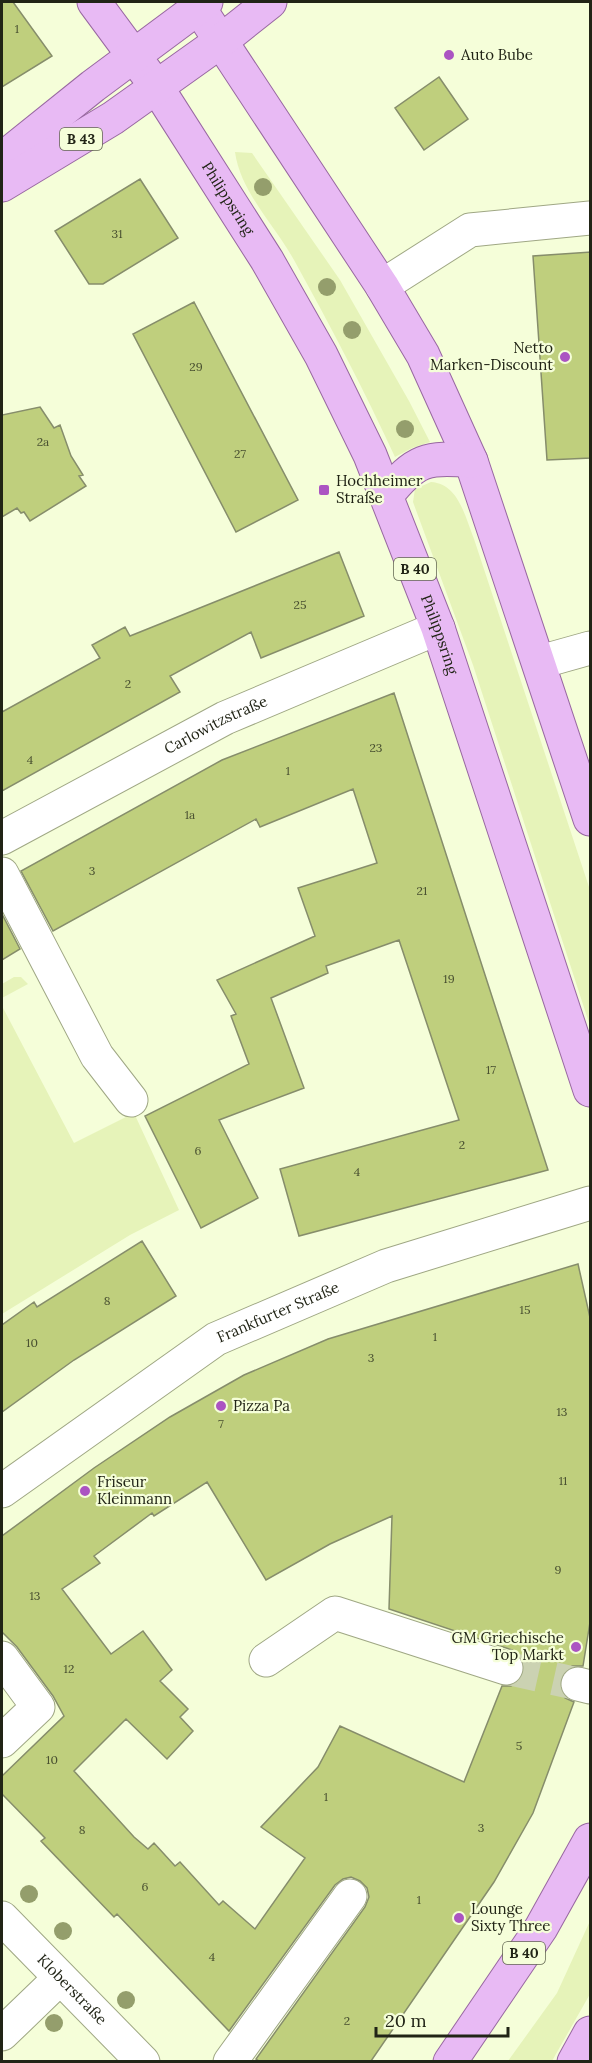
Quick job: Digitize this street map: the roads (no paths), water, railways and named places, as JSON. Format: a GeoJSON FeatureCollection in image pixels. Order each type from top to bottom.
{"type":"FeatureCollection","features":[{"type":"Feature","properties":{"kind":"main road","name":"B 40"},"geometry":{"type":"LineString","coordinates":[[94,2],[134,54]]}},
{"type":"Feature","properties":{"kind":"main road","name":"B 43"},"geometry":{"type":"LineString","coordinates":[[2,184],[87,135],[221,41],[270,2]]}},
{"type":"Feature","properties":{"kind":"main road","name":"B 43"},"geometry":{"type":"LineString","coordinates":[[2,159],[200,3]]}},
{"type":"Feature","properties":{"kind":"main road"},"geometry":{"type":"LineString","coordinates":[[200,3],[221,41],[382,286],[423,355],[471,461],[591,819]]}},
{"type":"Feature","properties":{"kind":"main road","name":"Philippsring"},"geometry":{"type":"LineString","coordinates":[[134,54],[267,260],[321,354],[387,495],[438,628],[591,1090]]}},
{"type":"Feature","properties":{"kind":"main road"},"geometry":{"type":"LineString","coordinates":[[387,495],[408,470],[438,458],[471,461]]}},
{"type":"Feature","properties":{"kind":"main road","name":"B 40"},"geometry":{"type":"LineString","coordinates":[[450,2061],[541,1928],[591,1840]]}},
{"type":"Feature","properties":{"kind":"main road"},"geometry":{"type":"LineString","coordinates":[[574,2061],[591,2033]]}},
{"type":"Feature","properties":{"kind":"street"},"geometry":{"type":"LineString","coordinates":[[382,286],[470,230],[591,218]]}},
{"type":"Feature","properties":{"kind":"street","name":"Carlowitzstraße"},"geometry":{"type":"LineString","coordinates":[[2,838],[225,718],[438,628]]}},
{"type":"Feature","properties":{"kind":"street"},"geometry":{"type":"LineString","coordinates":[[540,662],[591,648]]}},
{"type":"Feature","properties":{"kind":"street"},"geometry":{"type":"LineString","coordinates":[[2,874],[97,1056],[131,1100]]}},
{"type":"Feature","properties":{"kind":"street","name":"Frankfurter Straße"},"geometry":{"type":"LineString","coordinates":[[2,1491],[216,1339],[386,1266],[591,1203]]}},
{"type":"Feature","properties":{"kind":"street"},"geometry":{"type":"LineString","coordinates":[[266,1660],[334,1613],[506,1668]]}},
{"type":"Feature","properties":{"kind":"street"},"geometry":{"type":"LineString","coordinates":[[2,1658],[38,1707],[2,1741]]}},
{"type":"Feature","properties":{"kind":"street"},"geometry":{"type":"LineString","coordinates":[[230,2061],[350,1896]]}},
{"type":"Feature","properties":{"kind":"street","name":"Kloberstraße"},"geometry":{"type":"LineString","coordinates":[[2,1918],[143,2061]]}},
{"type":"Feature","properties":{"kind":"street"},"geometry":{"type":"LineString","coordinates":[[2,2034],[60,1978]]}},
{"type":"Feature","properties":{"kind":"tunnel"},"geometry":{"type":"LineString","coordinates":[[506,1668],[578,1684]]}},
{"type":"Feature","properties":{"kind":"place","name":"Auto Bube"},"geometry":{"type":"Point","coordinates":[449,55]}},
{"type":"Feature","properties":{"kind":"place","name":"Netto Marken-Discount"},"geometry":{"type":"Point","coordinates":[565,357]}},
{"type":"Feature","properties":{"kind":"place","name":"Hochheimer Straße"},"geometry":{"type":"Point","coordinates":[324,490]}},
{"type":"Feature","properties":{"kind":"place","name":"Pizza Pa"},"geometry":{"type":"Point","coordinates":[221,1406]}},
{"type":"Feature","properties":{"kind":"place","name":"Friseur Kleinmann"},"geometry":{"type":"Point","coordinates":[85,1491]}},
{"type":"Feature","properties":{"kind":"place","name":"GM Griechische Top Markt"},"geometry":{"type":"Point","coordinates":[576,1647]}},
{"type":"Feature","properties":{"kind":"place","name":"Lounge Sixty Three"},"geometry":{"type":"Point","coordinates":[459,1918]}}]}
